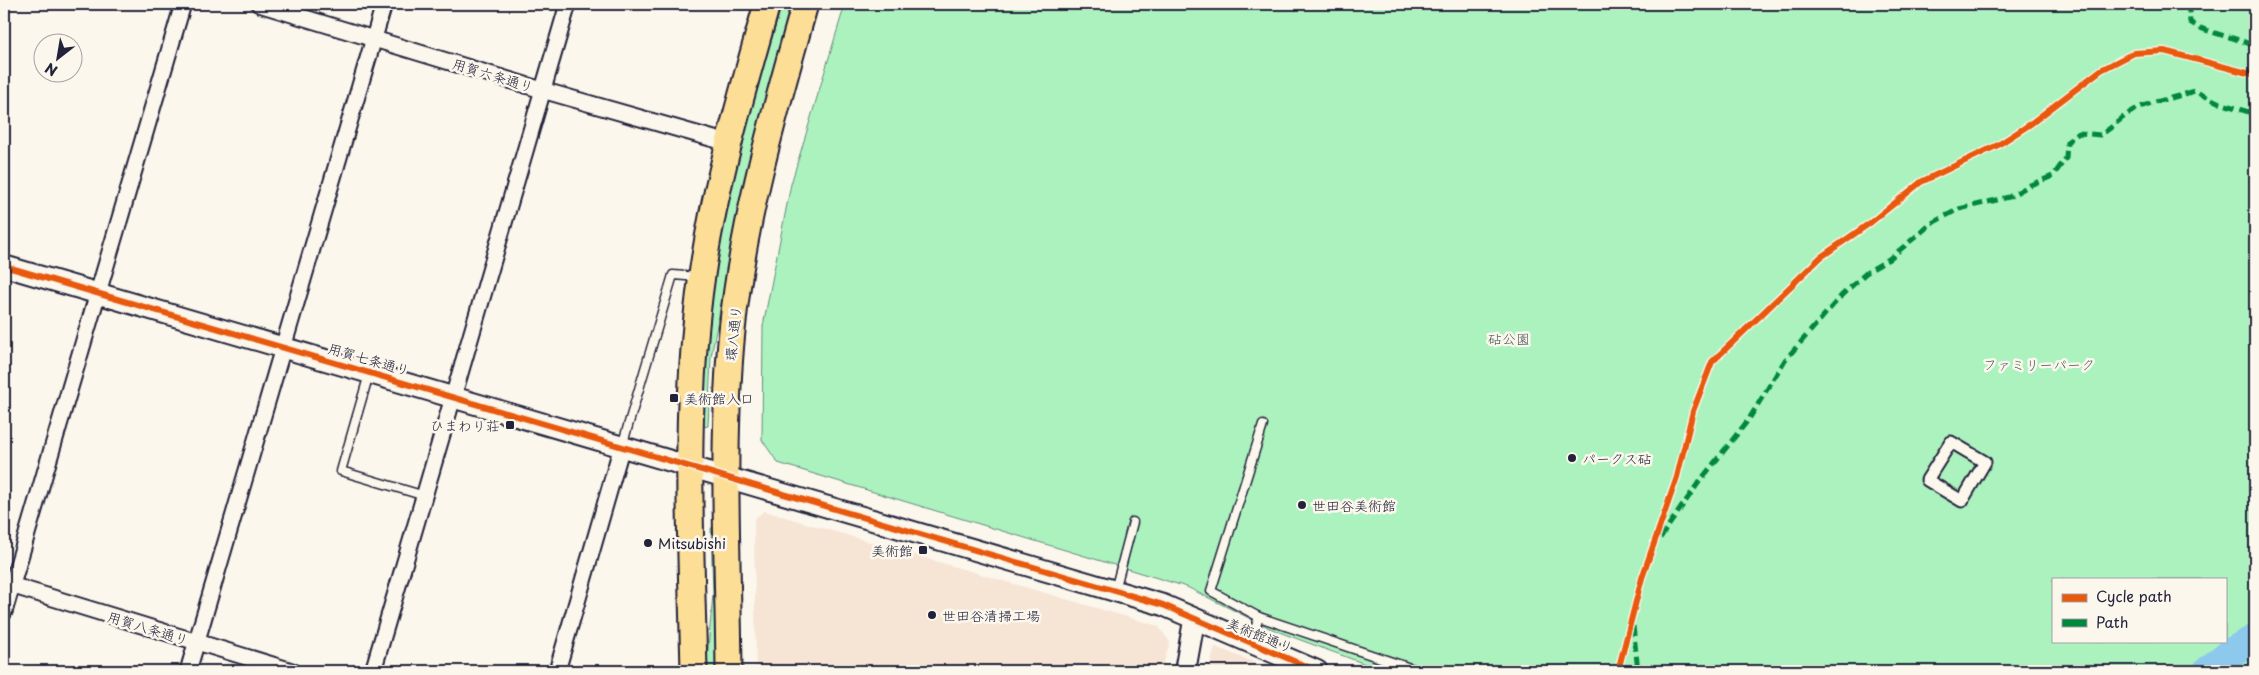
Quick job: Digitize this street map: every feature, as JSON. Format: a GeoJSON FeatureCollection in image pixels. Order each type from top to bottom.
{"type":"FeatureCollection","features":[{"type":"Feature","properties":{"kind":"main road"},"geometry":{"type":"LineString","coordinates":[[694,671],[690,466],[694,358],[702,277],[713,208],[728,143],[767,4]]}},
{"type":"Feature","properties":{"kind":"main road","name":"環八通り"},"geometry":{"type":"LineString","coordinates":[[730,671],[726,477],[727,392],[732,330],[744,248],[762,160],[805,4]]}},
{"type":"Feature","properties":{"kind":"street"},"geometry":{"type":"LineString","coordinates":[[4,612],[8,584],[98,293],[184,4]]}},
{"type":"Feature","properties":{"kind":"street","name":"用賀六条通り"},"geometry":{"type":"LineString","coordinates":[[259,4],[281,7],[374,40],[728,143]]}},
{"type":"Feature","properties":{"kind":"street"},"geometry":{"type":"LineString","coordinates":[[188,671],[384,4]]}},
{"type":"Feature","properties":{"kind":"street"},"geometry":{"type":"LineString","coordinates":[[373,671],[568,4]]}},
{"type":"Feature","properties":{"kind":"street","name":"用賀七条通り"},"geometry":{"type":"LineString","coordinates":[[4,266],[1115,590]]}},
{"type":"Feature","properties":{"kind":"street"},"geometry":{"type":"LineString","coordinates":[[1950,442],[1985,462],[1962,501],[1927,480],[1950,442]]}},
{"type":"Feature","properties":{"kind":"street"},"geometry":{"type":"LineString","coordinates":[[557,671],[622,446]]}},
{"type":"Feature","properties":{"kind":"street","name":"用賀八条通り"},"geometry":{"type":"LineString","coordinates":[[8,584],[292,671]]}},
{"type":"Feature","properties":{"kind":"street","name":"美術館通り"},"geometry":{"type":"LineString","coordinates":[[1115,590],[1162,605],[1194,621],[1317,671]]}},
{"type":"Feature","properties":{"kind":"street"},"geometry":{"type":"LineString","coordinates":[[1185,671],[1194,621]]}},
{"type":"Feature","properties":{"kind":"lane"},"geometry":{"type":"LineString","coordinates":[[622,446],[673,275],[702,277]]}},
{"type":"Feature","properties":{"kind":"lane"},"geometry":{"type":"LineString","coordinates":[[369,372],[341,471],[425,496]]}},
{"type":"Feature","properties":{"kind":"lane"},"geometry":{"type":"LineString","coordinates":[[1262,425],[1211,591],[1259,617],[1419,671]]}},
{"type":"Feature","properties":{"kind":"lane"},"geometry":{"type":"LineString","coordinates":[[1115,590],[1133,522]]}},
{"type":"Feature","properties":{"kind":"lane"},"geometry":{"type":"LineString","coordinates":[[1250,644],[1259,617]]}},
{"type":"Feature","properties":{"kind":"shaded area"},"geometry":{"type":"Polygon","coordinates":[[[764,511],[1158,626],[1170,642],[1161,671],[756,671],[754,519],[764,511]]]}},
{"type":"Feature","properties":{"kind":"shaded area"},"geometry":{"type":"Polygon","coordinates":[[[1215,647],[1277,671],[1208,671],[1215,647]]]}},
{"type":"Feature","properties":{"kind":"green space"},"geometry":{"type":"Polygon","coordinates":[[[782,4],[795,4],[754,143],[742,194],[711,357],[708,426],[703,427],[707,360],[719,250],[731,188],[782,4]]]}},
{"type":"Feature","properties":{"kind":"green space","name":"砧公園"},"geometry":{"type":"Polygon","coordinates":[[[845,4],[2255,4],[2255,671],[1384,671],[1271,629],[1187,587],[778,463],[762,440],[763,326],[791,184],[845,4]]]}},
{"type":"Feature","properties":{"kind":"green space"},"geometry":{"type":"Polygon","coordinates":[[[711,528],[715,528],[717,671],[706,671],[713,594],[711,528]]]}},
{"type":"Feature","properties":{"kind":"waterway"},"geometry":{"type":"LineString","coordinates":[[2208,671],[2230,653],[2255,639]]}},
{"type":"Feature","properties":{"kind":"marked path"},"geometry":{"type":"LineString","coordinates":[[2186,4],[2190,22],[2196,26],[2255,46]]}},
{"type":"Feature","properties":{"kind":"marked path"},"geometry":{"type":"LineString","coordinates":[[1660,538],[1699,482],[1749,419],[1785,360],[1842,295],[1866,273],[1889,259],[1932,223],[1959,209],[2009,197],[2030,185],[2053,176],[2066,158],[2067,142],[2079,133],[2100,135],[2128,114],[2145,105],[2194,91],[2220,103],[2255,114]]}},
{"type":"Feature","properties":{"kind":"marked path"},"geometry":{"type":"LineString","coordinates":[[1633,626],[1638,671]]}},
{"type":"Feature","properties":{"kind":"cycle path"},"geometry":{"type":"LineString","coordinates":[[1618,671],[1642,578],[1677,477],[1693,411],[1712,362],[1821,257],[1870,223],[1921,182],[1998,145],[2029,125],[2101,70],[2134,53],[2164,51],[2255,75]]}},
{"type":"Feature","properties":{"kind":"cycle path"},"geometry":{"type":"LineString","coordinates":[[4,266],[1163,605],[1317,671]]}},
{"type":"Feature","properties":{"kind":"place","name":"美術館入口"},"geometry":{"type":"Point","coordinates":[674,398]}},
{"type":"Feature","properties":{"kind":"place","name":"ひまわり荘"},"geometry":{"type":"Point","coordinates":[510,425]}},
{"type":"Feature","properties":{"kind":"place","name":"パークス砧"},"geometry":{"type":"Point","coordinates":[1572,458]}},
{"type":"Feature","properties":{"kind":"place","name":"世田谷美術館"},"geometry":{"type":"Point","coordinates":[1302,505]}},
{"type":"Feature","properties":{"kind":"place","name":"Mitsubishi"},"geometry":{"type":"Point","coordinates":[648,543]}},
{"type":"Feature","properties":{"kind":"place","name":"美術館"},"geometry":{"type":"Point","coordinates":[923,550]}},
{"type":"Feature","properties":{"kind":"place","name":"世田谷清掃工場"},"geometry":{"type":"Point","coordinates":[932,615]}},
{"type":"Feature","properties":{"kind":"park label","name":"ファミリーパーク"},"geometry":{"type":"Point","coordinates":[2039,364]}}]}
